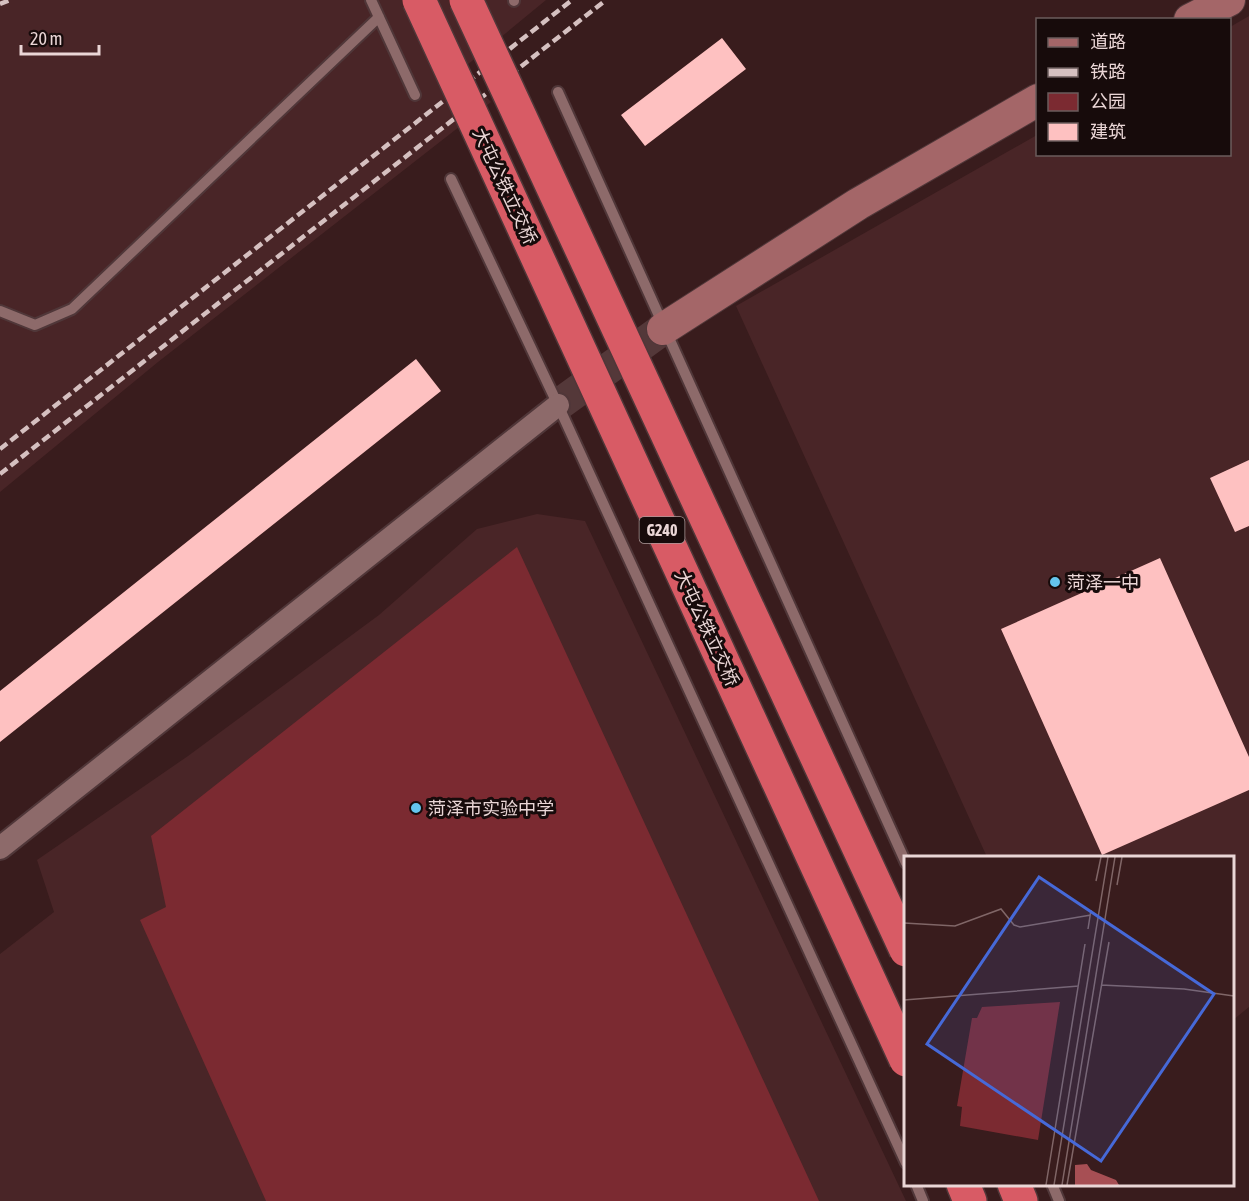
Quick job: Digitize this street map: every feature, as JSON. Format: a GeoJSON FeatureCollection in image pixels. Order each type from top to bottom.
{"type":"FeatureCollection","features":[{"type":"Feature","properties":{"kind":"highway","name":"大屯公铁立交桥"},"geometry":{"type":"LineString","coordinates":[[419,0],[904,1056]]}},
{"type":"Feature","properties":{"kind":"highway","name":"G240"},"geometry":{"type":"LineString","coordinates":[[466,0],[904,946]]}},
{"type":"Feature","properties":{"kind":"highway"},"geometry":{"type":"LineString","coordinates":[[963,1186],[970,1201]]}},
{"type":"Feature","properties":{"kind":"highway"},"geometry":{"type":"LineString","coordinates":[[1014,1186],[1021,1201]]}},
{"type":"Feature","properties":{"kind":"street"},"geometry":{"type":"LineString","coordinates":[[1194,18],[1229,0]]}},
{"type":"Feature","properties":{"kind":"street"},"geometry":{"type":"LineString","coordinates":[[663,328],[858,204],[1036,101]]}},
{"type":"Feature","properties":{"kind":"street"},"geometry":{"type":"LineString","coordinates":[[0,849],[558,405]]}},
{"type":"Feature","properties":{"kind":"lane"},"geometry":{"type":"LineString","coordinates":[[370,0],[415,95]]}},
{"type":"Feature","properties":{"kind":"lane"},"geometry":{"type":"LineString","coordinates":[[0,311],[35,325],[72,309],[379,17]]}},
{"type":"Feature","properties":{"kind":"lane"},"geometry":{"type":"LineString","coordinates":[[558,92],[904,859]]}},
{"type":"Feature","properties":{"kind":"lane"},"geometry":{"type":"LineString","coordinates":[[451,179],[558,405],[904,1158]]}},
{"type":"Feature","properties":{"kind":"lane"},"geometry":{"type":"LineString","coordinates":[[916,1186],[923,1201]]}},
{"type":"Feature","properties":{"kind":"lane"},"geometry":{"type":"LineString","coordinates":[[1052,1186],[1059,1201]]}},
{"type":"Feature","properties":{"kind":"shaded area"},"geometry":{"type":"Polygon","coordinates":[[[0,0],[546,0],[461,70],[491,102],[158,362],[0,492],[0,0]]]}},
{"type":"Feature","properties":{"kind":"shaded area","name":"菏泽一中"},"geometry":{"type":"Polygon","coordinates":[[[1249,16],[1249,1007],[1234,1019],[1234,856],[987,856],[736,306],[1036,136],[1036,156],[1231,156],[1231,26],[1249,16]]]}},
{"type":"Feature","properties":{"kind":"shaded area","name":"菏泽市实验中学"},"geometry":{"type":"Polygon","coordinates":[[[537,514],[585,521],[906,1201],[0,1201],[0,954],[54,912],[37,860],[188,756],[379,615],[477,529],[537,514]]]}},
{"type":"Feature","properties":{"kind":"green space","name":"菏泽市实验中学"},"geometry":{"type":"Polygon","coordinates":[[[517,547],[819,1201],[266,1201],[140,920],[166,907],[151,836],[517,547]]]}},
{"type":"Feature","properties":{"kind":"building"},"geometry":{"type":"Polygon","coordinates":[[[722,38],[746,69],[645,146],[621,115],[722,38]]]}},
{"type":"Feature","properties":{"kind":"building"},"geometry":{"type":"Polygon","coordinates":[[[416,359],[441,391],[0,742],[0,691],[416,359]]]}},
{"type":"Feature","properties":{"kind":"building"},"geometry":{"type":"Polygon","coordinates":[[[1249,460],[1249,526],[1235,532],[1210,478],[1249,460]]]}},
{"type":"Feature","properties":{"kind":"building"},"geometry":{"type":"Polygon","coordinates":[[[1160,558],[1249,757],[1249,790],[1102,855],[1001,629],[1160,558]]]}},
{"type":"Feature","properties":{"kind":"tunnel"},"geometry":{"type":"LineString","coordinates":[[558,405],[663,329]]}},
{"type":"Feature","properties":{"kind":"railway"},"geometry":{"type":"LineString","coordinates":[[0,4],[10,0]]}},
{"type":"Feature","properties":{"kind":"railway"},"geometry":{"type":"LineString","coordinates":[[0,449],[572,0]]}},
{"type":"Feature","properties":{"kind":"railway"},"geometry":{"type":"LineString","coordinates":[[0,474],[606,0]]}},
{"type":"Feature","properties":{"kind":"place","name":"菏泽一中"},"geometry":{"type":"Point","coordinates":[1055,582]}},
{"type":"Feature","properties":{"kind":"place","name":"菏泽市实验中学"},"geometry":{"type":"Point","coordinates":[416,808]}}]}
